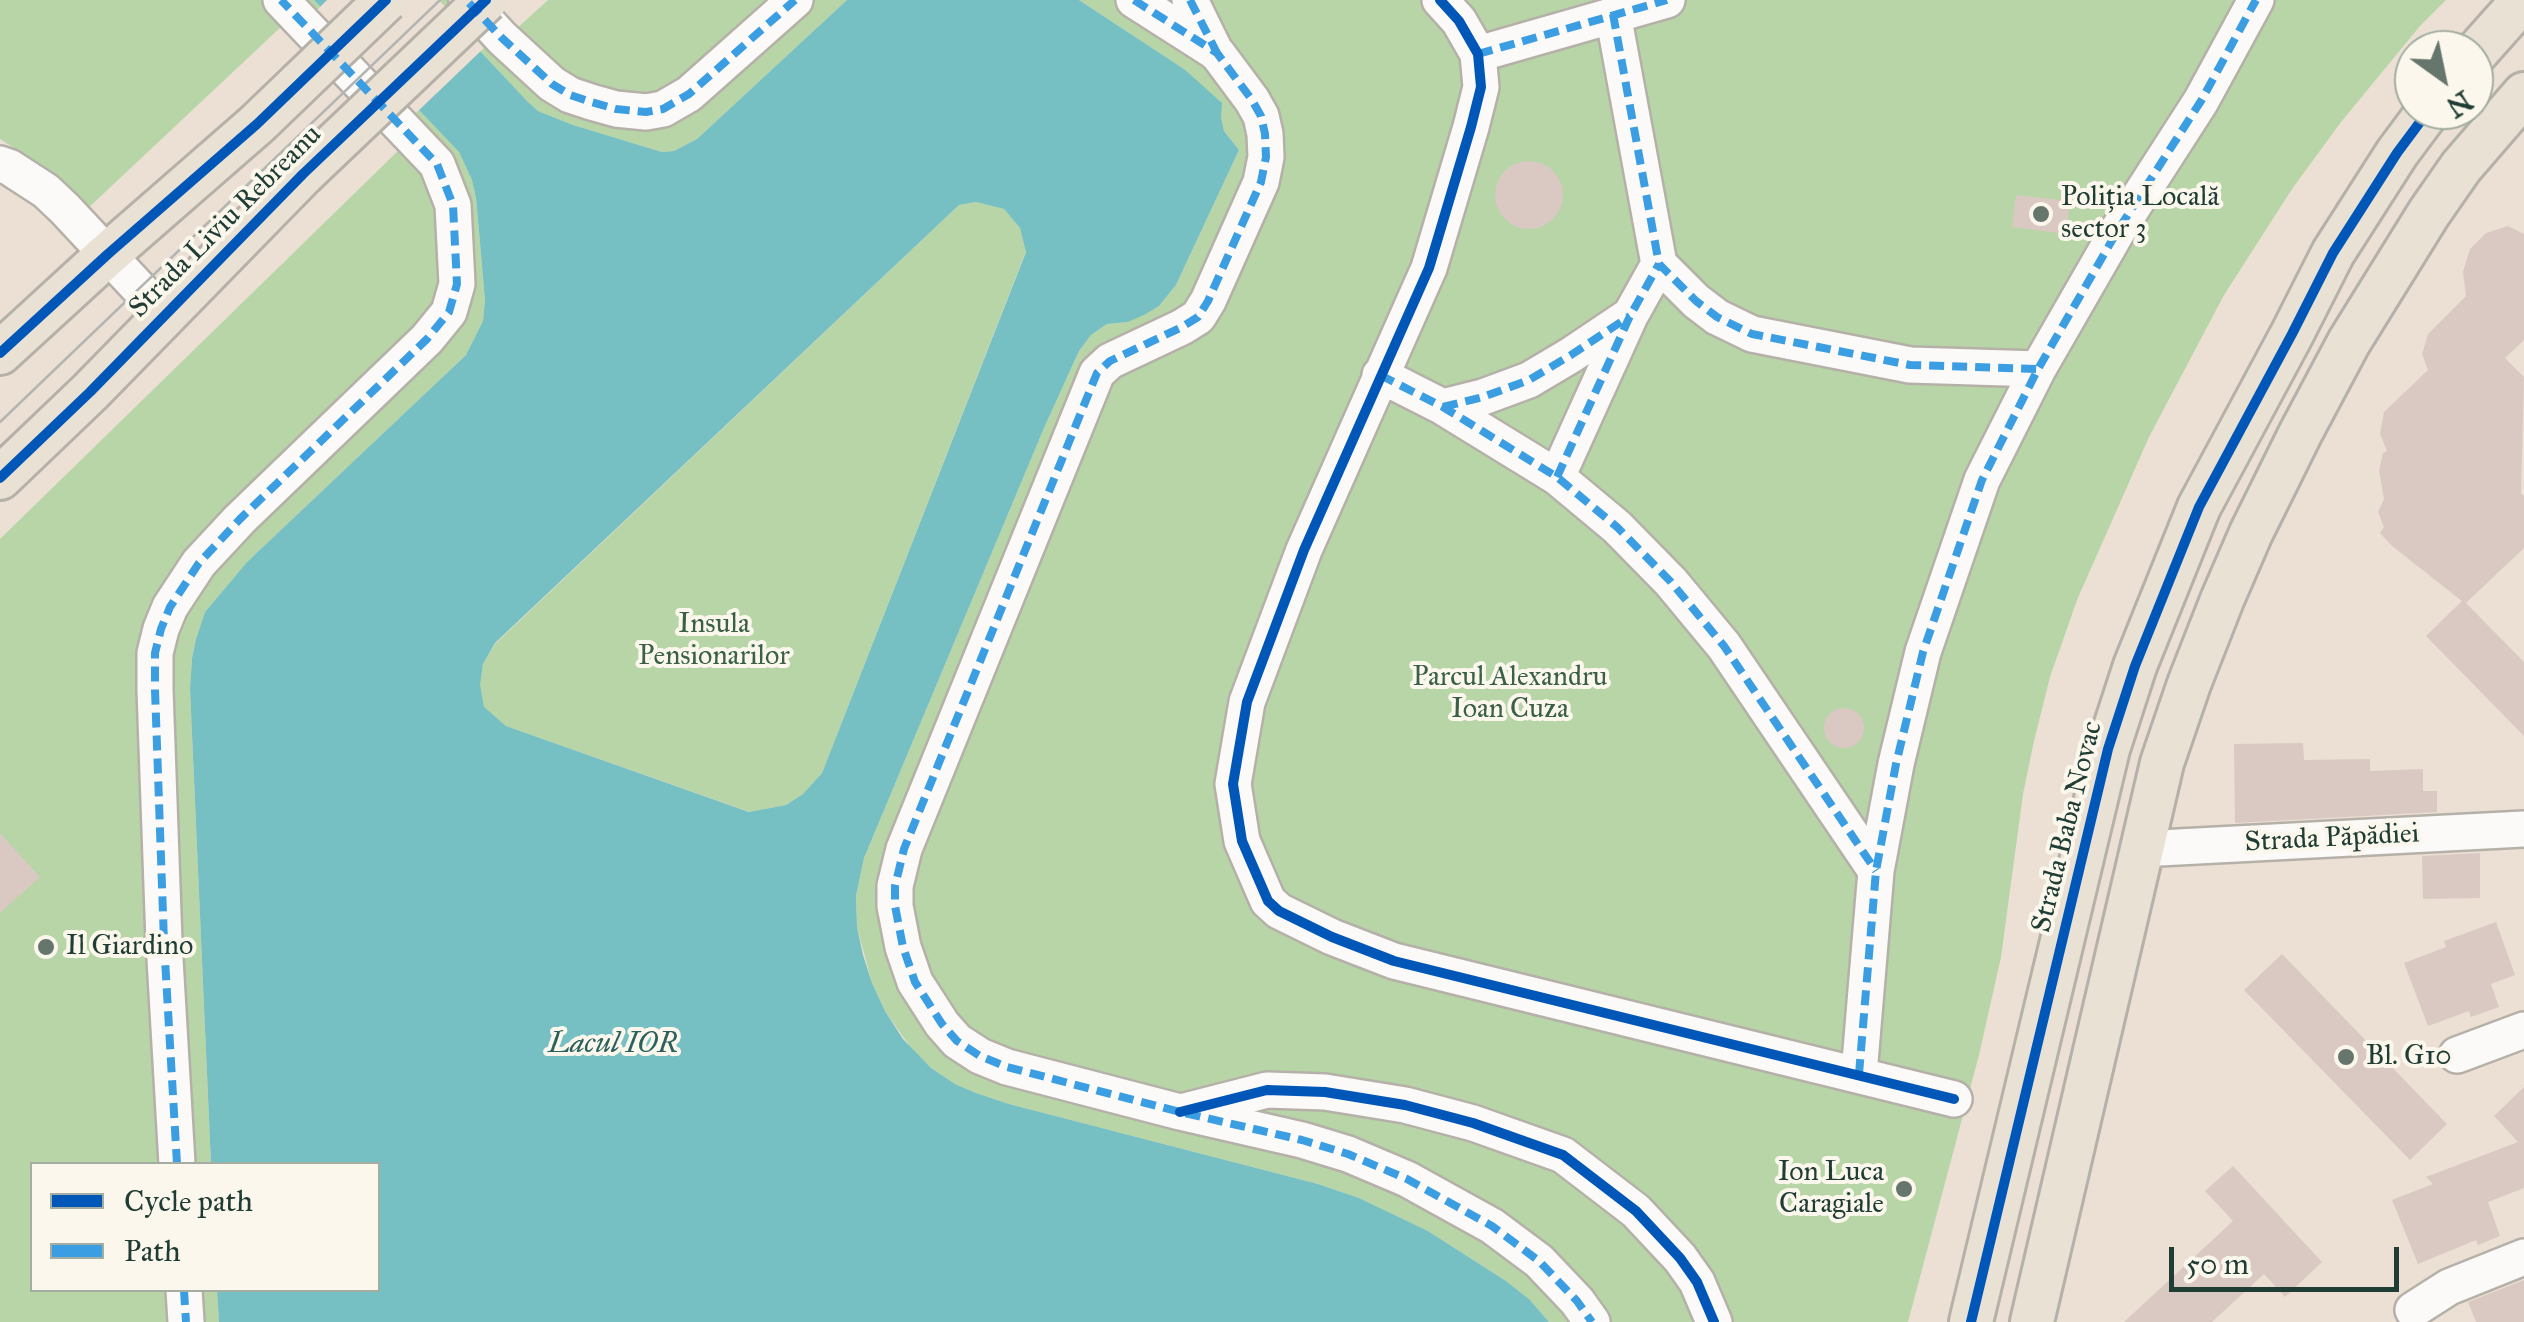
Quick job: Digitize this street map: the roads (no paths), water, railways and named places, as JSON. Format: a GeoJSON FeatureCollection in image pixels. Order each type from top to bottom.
{"type":"FeatureCollection","features":[{"type":"Feature","properties":{"kind":"main road","name":"Strada Liviu Rebreanu"},"geometry":{"type":"LineString","coordinates":[[0,354],[257,124],[386,0]]}},
{"type":"Feature","properties":{"kind":"main road","name":"Strada Liviu Rebreanu"},"geometry":{"type":"LineString","coordinates":[[0,478],[304,174],[486,0]]}},
{"type":"Feature","properties":{"kind":"main road"},"geometry":{"type":"LineString","coordinates":[[2494,33],[2523,0]]}},
{"type":"Feature","properties":{"kind":"main road"},"geometry":{"type":"LineString","coordinates":[[2032,1322],[2140,849],[2162,763],[2189,684],[2244,550],[2349,342],[2429,212],[2524,94]]}},
{"type":"Feature","properties":{"kind":"main road","name":"Strada Baba Novac"},"geometry":{"type":"LineString","coordinates":[[1971,1322],[2099,786],[2134,666],[2199,507],[2333,253],[2414,130]]}},
{"type":"Feature","properties":{"kind":"street"},"geometry":{"type":"LineString","coordinates":[[177,1162],[155,690],[161,629],[170,607],[199,563],[427,339],[449,312],[456,284],[453,205],[438,164],[280,0]]}},
{"type":"Feature","properties":{"kind":"street"},"geometry":{"type":"LineString","coordinates":[[466,0],[552,84],[591,102],[646,112],[678,103],[690,94],[795,0]]}},
{"type":"Feature","properties":{"kind":"street"},"geometry":{"type":"LineString","coordinates":[[1134,0],[1217,54]]}},
{"type":"Feature","properties":{"kind":"street"},"geometry":{"type":"LineString","coordinates":[[1190,0],[1217,54],[1261,116],[1266,134],[1261,182],[1198,317],[1110,360],[1096,374],[912,831],[895,886],[899,930],[915,982],[942,1024],[957,1041],[980,1056],[1180,1112],[1302,1140],[1407,1179],[1492,1226],[1539,1260],[1592,1322]]}},
{"type":"Feature","properties":{"kind":"street"},"geometry":{"type":"LineString","coordinates":[[1440,0],[1459,21],[1478,54],[1481,87],[1429,268],[1304,550],[1246,702],[1233,784],[1242,841],[1268,901],[1279,912],[1394,962],[1954,1099]]}},
{"type":"Feature","properties":{"kind":"street"},"geometry":{"type":"LineString","coordinates":[[1478,54],[1667,0]]}},
{"type":"Feature","properties":{"kind":"street"},"geometry":{"type":"LineString","coordinates":[[1859,1074],[1876,870],[1896,764],[1923,652],[1982,480],[2038,369],[2118,230],[2201,101],[2256,0]]}},
{"type":"Feature","properties":{"kind":"street"},"geometry":{"type":"LineString","coordinates":[[1613,14],[1659,264],[1696,301],[1752,334],[1910,364],[2038,369]]}},
{"type":"Feature","properties":{"kind":"street"},"geometry":{"type":"LineString","coordinates":[[0,164],[46,191],[83,225],[164,316]]}},
{"type":"Feature","properties":{"kind":"street"},"geometry":{"type":"LineString","coordinates":[[1557,477],[1630,316],[1659,264]]}},
{"type":"Feature","properties":{"kind":"street"},"geometry":{"type":"LineString","coordinates":[[1443,407],[1529,380],[1630,316]]}},
{"type":"Feature","properties":{"kind":"street"},"geometry":{"type":"LineString","coordinates":[[1380,375],[1443,407],[1557,477],[1617,526],[1724,646],[1876,870]]}},
{"type":"Feature","properties":{"kind":"street","name":"Strada Păpădiei"},"geometry":{"type":"LineString","coordinates":[[2140,849],[2524,828]]}},
{"type":"Feature","properties":{"kind":"street"},"geometry":{"type":"LineString","coordinates":[[2457,1055],[2524,1030]]}},
{"type":"Feature","properties":{"kind":"street"},"geometry":{"type":"LineString","coordinates":[[1180,1112],[1267,1090],[1325,1092],[1456,1118],[1563,1155],[1636,1211],[1680,1258],[1697,1282],[1714,1322]]}},
{"type":"Feature","properties":{"kind":"street"},"geometry":{"type":"LineString","coordinates":[[2413,1310],[2448,1287],[2524,1257]]}},
{"type":"Feature","properties":{"kind":"street"},"geometry":{"type":"LineString","coordinates":[[184,1292],[186,1322]]}},
{"type":"Feature","properties":{"kind":"water","name":"Lacul IOR"},"geometry":{"type":"Polygon","coordinates":[[[314,0],[432,0],[538,111],[662,152],[674,151],[697,139],[847,0],[1079,0],[1184,69],[1222,103],[1224,131],[1239,150],[1176,285],[1159,306],[1144,315],[1128,322],[1107,324],[1091,335],[1079,351],[1044,428],[864,858],[856,896],[863,955],[885,1011],[903,1039],[931,1068],[955,1084],[1009,1104],[1359,1198],[1428,1231],[1506,1281],[1549,1322],[219,1322],[217,1292],[380,1292],[380,1162],[211,1162],[190,689],[196,639],[205,612],[247,562],[466,355],[483,321],[485,300],[472,180],[459,152],[314,0]],[[976,202],[959,205],[495,643],[483,664],[480,685],[484,707],[506,726],[749,812],[786,805],[803,794],[822,773],[1026,252],[1020,228],[1004,209],[976,202]]]}},
{"type":"Feature","properties":{"kind":"tram line"},"geometry":{"type":"LineString","coordinates":[[0,422],[440,0]]}},
{"type":"Feature","properties":{"kind":"place","name":"Poliția Locală sector 3"},"geometry":{"type":"Point","coordinates":[2041,214]}},
{"type":"Feature","properties":{"kind":"place","name":"Il Giardino"},"geometry":{"type":"Point","coordinates":[46,947]}},
{"type":"Feature","properties":{"kind":"place","name":"Bl. G10"},"geometry":{"type":"Point","coordinates":[2346,1057]}},
{"type":"Feature","properties":{"kind":"place","name":"Ion Luca Caragiale"},"geometry":{"type":"Point","coordinates":[1904,1189]}},
{"type":"Feature","properties":{"kind":"park label","name":"Insula Pensionarilor"},"geometry":{"type":"Point","coordinates":[714,641]}},
{"type":"Feature","properties":{"kind":"park label","name":"Parcul Alexandru Ioan Cuza"},"geometry":{"type":"Point","coordinates":[1510,694]}}]}
